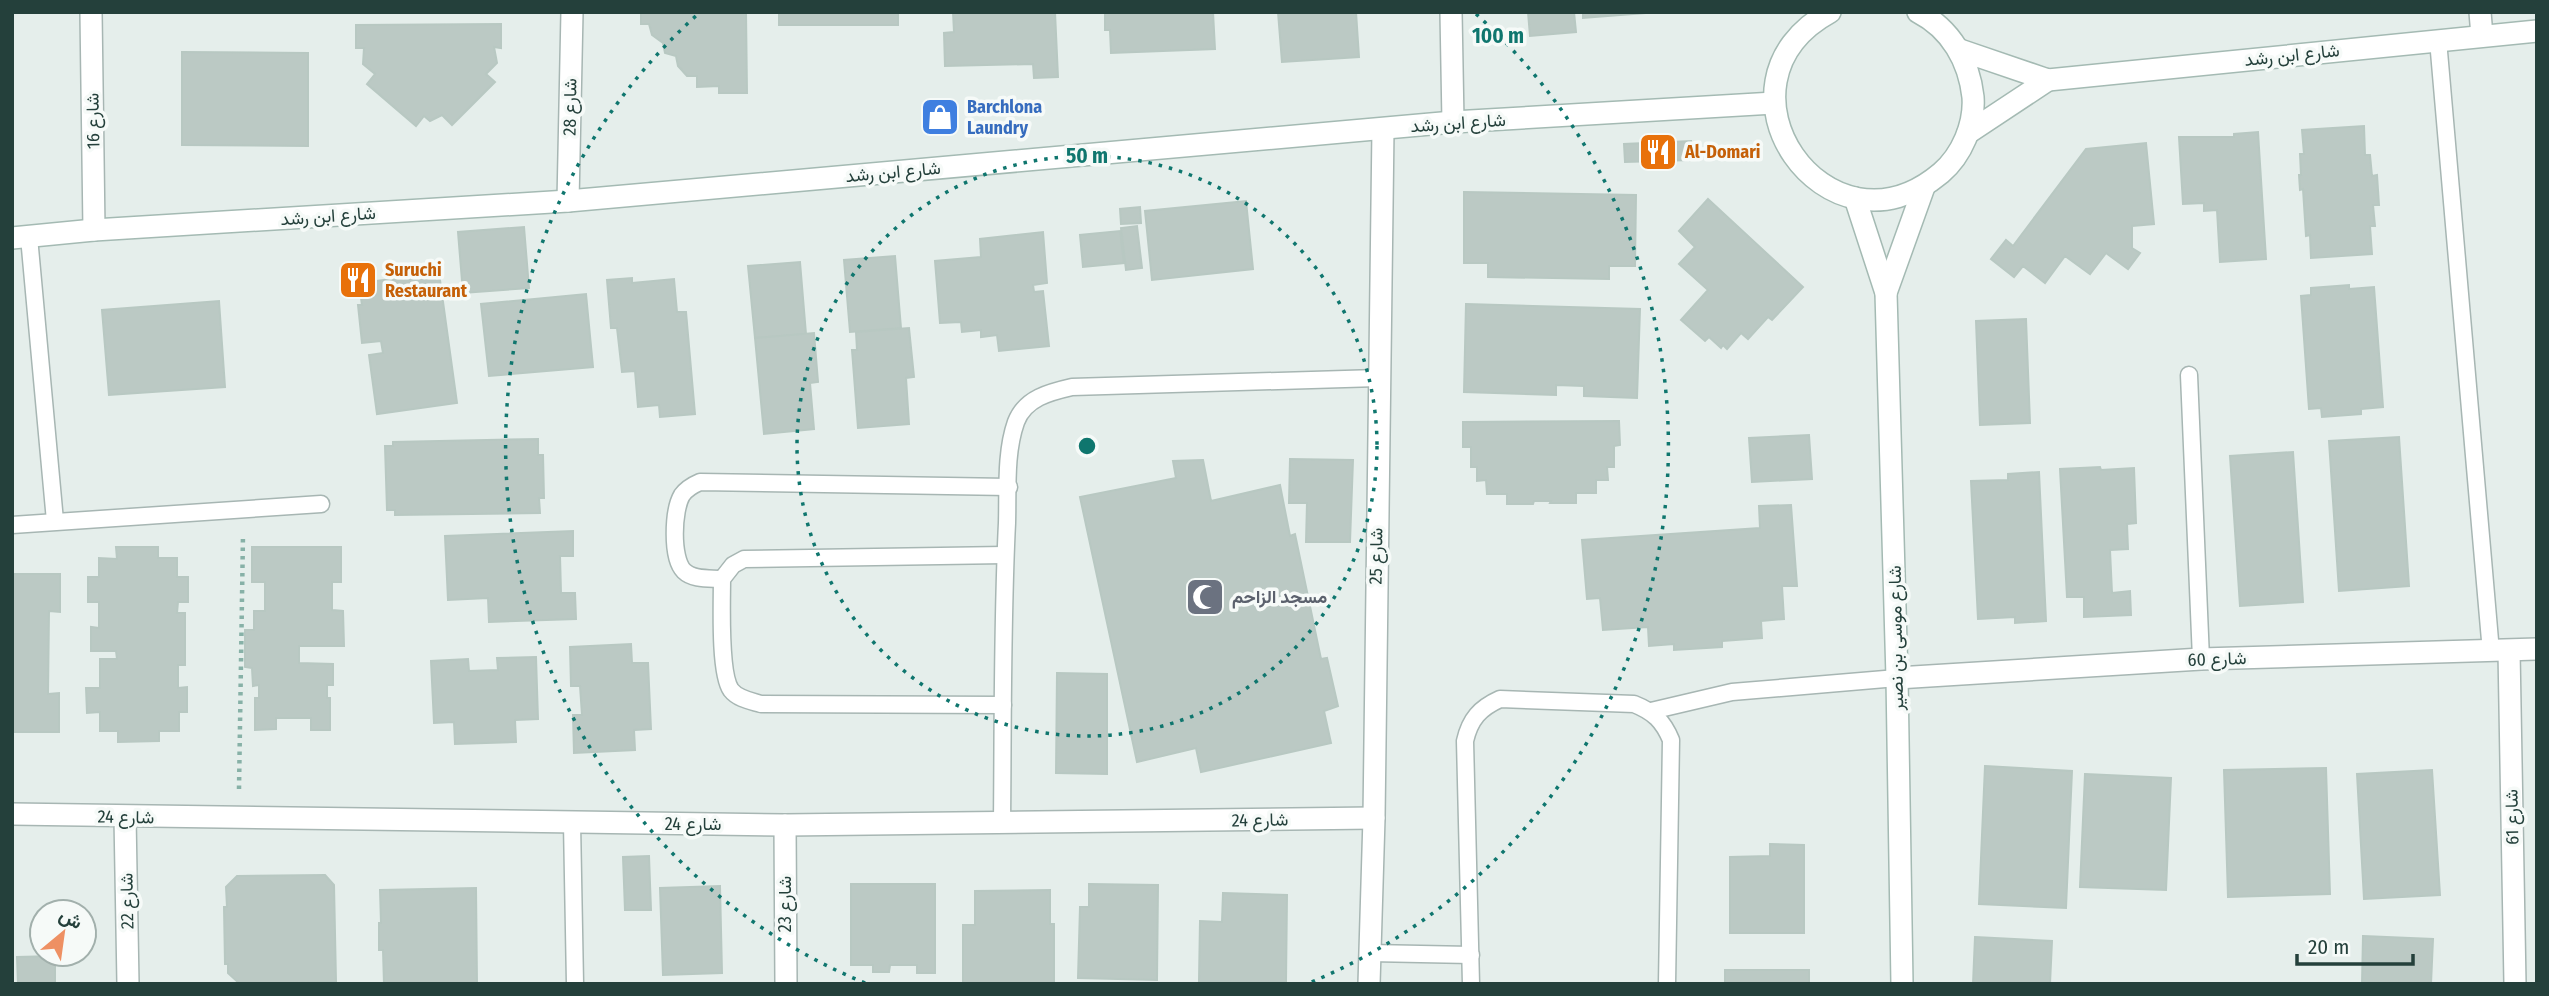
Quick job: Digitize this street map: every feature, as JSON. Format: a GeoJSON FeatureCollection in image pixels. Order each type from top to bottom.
{"type":"FeatureCollection","features":[{"type":"Feature","properties":{"kind":"street","name":"شارع 16"},"geometry":{"type":"LineString","coordinates":[[91,12],[94,230]]}},
{"type":"Feature","properties":{"kind":"street","name":"شارع 28"},"geometry":{"type":"LineString","coordinates":[[568,201],[572,12]]}},
{"type":"Feature","properties":{"kind":"street"},"geometry":{"type":"LineString","coordinates":[[1451,12],[1453,122]]}},
{"type":"Feature","properties":{"kind":"street"},"geometry":{"type":"LineString","coordinates":[[1830,12],[1813,22],[1791,44],[1778,73],[1774,103],[1781,136],[1798,164],[1824,186],[1855,198],[1891,199],[1924,187],[1951,164],[1968,133],[1974,105],[1971,77],[1960,50],[1946,32],[1918,12]]}},
{"type":"Feature","properties":{"kind":"street"},"geometry":{"type":"LineString","coordinates":[[2480,12],[2482,36]]}},
{"type":"Feature","properties":{"kind":"street","name":"شارع ابن رشد"},"geometry":{"type":"LineString","coordinates":[[1960,50],[2048,80],[2537,32]]}},
{"type":"Feature","properties":{"kind":"street","name":"شارع ابن رشد"},"geometry":{"type":"LineString","coordinates":[[1968,133],[2048,80]]}},
{"type":"Feature","properties":{"kind":"street","name":"شارع ابن رشد"},"geometry":{"type":"LineString","coordinates":[[20,237],[94,230],[568,201],[1453,122],[1774,103]]}},
{"type":"Feature","properties":{"kind":"street","name":"شارع 25"},"geometry":{"type":"LineString","coordinates":[[1369,984],[1374,818],[1383,129]]}},
{"type":"Feature","properties":{"kind":"street","name":"شارع موسى بن نصير"},"geometry":{"type":"LineString","coordinates":[[1886,293],[1924,187]]}},
{"type":"Feature","properties":{"kind":"street","name":"شارع موسى بن نصير"},"geometry":{"type":"LineString","coordinates":[[1855,198],[1886,293],[1902,984]]}},
{"type":"Feature","properties":{"kind":"street","name":"شارع 60"},"geometry":{"type":"LineString","coordinates":[[1897,678],[2201,659],[2537,649]]}},
{"type":"Feature","properties":{"kind":"street","name":"شارع 61"},"geometry":{"type":"LineString","coordinates":[[2500,651],[2515,984]]}},
{"type":"Feature","properties":{"kind":"street","name":"شارع 24"},"geometry":{"type":"LineString","coordinates":[[12,814],[785,825],[1374,818]]}},
{"type":"Feature","properties":{"kind":"street","name":"شارع 22"},"geometry":{"type":"LineString","coordinates":[[125,817],[128,984]]}},
{"type":"Feature","properties":{"kind":"street","name":"شارع 23"},"geometry":{"type":"LineString","coordinates":[[785,825],[786,984]]}},
{"type":"Feature","properties":{"kind":"lane"},"geometry":{"type":"LineString","coordinates":[[2438,40],[2500,651]]}},
{"type":"Feature","properties":{"kind":"lane"},"geometry":{"type":"LineString","coordinates":[[20,237],[55,521]]}},
{"type":"Feature","properties":{"kind":"lane"},"geometry":{"type":"LineString","coordinates":[[2189,375],[2201,659]]}},
{"type":"Feature","properties":{"kind":"lane"},"geometry":{"type":"LineString","coordinates":[[1002,823],[1010,450],[1017,420],[1029,404],[1046,393],[1072,387],[1378,378]]}},
{"type":"Feature","properties":{"kind":"lane"},"geometry":{"type":"LineString","coordinates":[[722,579],[692,577],[683,570],[678,561],[676,512],[681,497],[688,488],[700,482],[1009,487]]}},
{"type":"Feature","properties":{"kind":"lane"},"geometry":{"type":"LineString","coordinates":[[12,525],[321,504]]}},
{"type":"Feature","properties":{"kind":"lane"},"geometry":{"type":"LineString","coordinates":[[1003,705],[761,704],[744,699],[731,689],[724,668],[722,579],[733,565],[744,559],[1006,555]]}},
{"type":"Feature","properties":{"kind":"lane"},"geometry":{"type":"LineString","coordinates":[[1651,711],[1732,692],[1897,678]]}},
{"type":"Feature","properties":{"kind":"lane"},"geometry":{"type":"LineString","coordinates":[[1471,984],[1465,741],[1468,727],[1476,715],[1487,705],[1500,699],[1634,704],[1651,711],[1664,724],[1671,740],[1667,984]]}},
{"type":"Feature","properties":{"kind":"lane"},"geometry":{"type":"LineString","coordinates":[[572,823],[575,984]]}},
{"type":"Feature","properties":{"kind":"lane"},"geometry":{"type":"LineString","coordinates":[[1370,953],[1471,955]]}},
{"type":"Feature","properties":{"kind":"path"},"geometry":{"type":"LineString","coordinates":[[239,819],[243,510]]}},
{"type":"Feature","properties":{"kind":"building"},"geometry":{"type":"Polygon","coordinates":[[[641,12],[746,12],[747,93],[719,93],[719,86],[697,87],[697,76],[687,76],[678,66],[676,56],[665,53],[663,43],[652,35],[649,24],[641,24],[641,12]]]}},
{"type":"Feature","properties":{"kind":"building"},"geometry":{"type":"Polygon","coordinates":[[[779,12],[898,12],[898,25],[779,25],[779,12]]]}},
{"type":"Feature","properties":{"kind":"building"},"geometry":{"type":"Polygon","coordinates":[[[953,12],[1055,12],[1058,77],[1034,78],[1033,64],[945,66],[944,33],[954,32],[953,12]]]}},
{"type":"Feature","properties":{"kind":"building"},"geometry":{"type":"Polygon","coordinates":[[[1105,12],[1213,12],[1215,49],[1111,53],[1110,30],[1105,30],[1105,12]]]}},
{"type":"Feature","properties":{"kind":"building"},"geometry":{"type":"Polygon","coordinates":[[[1278,12],[1356,12],[1359,57],[1282,62],[1278,12]]]}},
{"type":"Feature","properties":{"kind":"building"},"geometry":{"type":"Polygon","coordinates":[[[1528,12],[1574,12],[1576,32],[1530,36],[1528,12]]]}},
{"type":"Feature","properties":{"kind":"building"},"geometry":{"type":"Polygon","coordinates":[[[1583,12],[1645,12],[1645,13],[1583,18],[1583,12]]]}},
{"type":"Feature","properties":{"kind":"building"},"geometry":{"type":"Polygon","coordinates":[[[501,24],[501,48],[494,47],[497,63],[486,74],[495,82],[452,125],[442,115],[430,121],[424,116],[416,126],[367,84],[375,74],[363,64],[364,48],[356,48],[356,25],[501,24]]]}},
{"type":"Feature","properties":{"kind":"building"},"geometry":{"type":"Polygon","coordinates":[[[182,52],[308,53],[308,146],[182,145],[182,52]]]}},
{"type":"Feature","properties":{"kind":"building"},"geometry":{"type":"Polygon","coordinates":[[[2364,126],[2365,155],[2370,155],[2372,176],[2377,175],[2379,205],[2373,205],[2375,226],[2370,226],[2372,254],[2311,258],[2310,235],[2306,236],[2303,189],[2300,190],[2300,154],[2304,154],[2302,130],[2364,126]]]}},
{"type":"Feature","properties":{"kind":"building"},"geometry":{"type":"Polygon","coordinates":[[[2258,132],[2266,259],[2220,262],[2217,210],[2204,211],[2204,203],[2183,204],[2179,137],[2234,137],[2234,134],[2258,132]]]}},
{"type":"Feature","properties":{"kind":"building","name":"Al-Domari"},"geometry":{"type":"Polygon","coordinates":[[[1691,141],[1691,160],[1625,162],[1624,144],[1691,141]]]}},
{"type":"Feature","properties":{"kind":"building"},"geometry":{"type":"Polygon","coordinates":[[[2146,143],[2154,224],[2132,226],[2132,248],[2140,253],[2128,269],[2106,253],[2090,274],[2065,256],[2045,283],[2023,266],[2014,277],[1991,259],[2006,240],[2013,246],[2086,149],[2146,143]]]}},
{"type":"Feature","properties":{"kind":"building"},"geometry":{"type":"Polygon","coordinates":[[[1464,192],[1636,195],[1635,266],[1609,266],[1609,279],[1488,277],[1488,263],[1464,263],[1464,192]]]}},
{"type":"Feature","properties":{"kind":"building"},"geometry":{"type":"Polygon","coordinates":[[[1708,199],[1803,287],[1772,320],[1768,317],[1748,339],[1741,333],[1727,349],[1723,345],[1721,348],[1709,337],[1705,341],[1681,320],[1708,290],[1679,264],[1695,247],[1679,231],[1708,199]]]}},
{"type":"Feature","properties":{"kind":"building"},"geometry":{"type":"Polygon","coordinates":[[[1246,201],[1253,269],[1152,280],[1145,211],[1246,201]]]}},
{"type":"Feature","properties":{"kind":"building"},"geometry":{"type":"Polygon","coordinates":[[[1140,207],[1141,223],[1121,224],[1120,209],[1140,207]]]}},
{"type":"Feature","properties":{"kind":"building"},"geometry":{"type":"Polygon","coordinates":[[[1137,226],[1142,268],[1126,270],[1121,228],[1137,226]]]}},
{"type":"Feature","properties":{"kind":"building"},"geometry":{"type":"Polygon","coordinates":[[[524,227],[529,288],[463,293],[458,232],[524,227]]]}},
{"type":"Feature","properties":{"kind":"building"},"geometry":{"type":"Polygon","coordinates":[[[1120,231],[1124,263],[1083,267],[1080,235],[1120,231]]]}},
{"type":"Feature","properties":{"kind":"building"},"geometry":{"type":"Polygon","coordinates":[[[1043,232],[1047,283],[1033,285],[1034,292],[1043,291],[1049,346],[999,351],[997,335],[981,337],[981,330],[962,332],[961,322],[940,323],[935,261],[981,257],[980,239],[1043,232]]]}},
{"type":"Feature","properties":{"kind":"building"},"geometry":{"type":"Polygon","coordinates":[[[895,256],[901,328],[850,332],[844,260],[895,256]]]}},
{"type":"Feature","properties":{"kind":"building"},"geometry":{"type":"Polygon","coordinates":[[[800,262],[806,334],[755,338],[748,266],[800,262]]]}},
{"type":"Feature","properties":{"kind":"building"},"geometry":{"type":"Polygon","coordinates":[[[439,273],[457,403],[377,414],[369,355],[383,353],[381,341],[362,343],[359,283],[439,273]]]}},
{"type":"Feature","properties":{"kind":"building"},"geometry":{"type":"Polygon","coordinates":[[[632,278],[632,283],[674,279],[677,312],[686,312],[695,414],[660,417],[659,405],[638,407],[635,371],[622,372],[617,328],[611,328],[607,280],[632,278]]]}},
{"type":"Feature","properties":{"kind":"building"},"geometry":{"type":"Polygon","coordinates":[[[2349,285],[2349,289],[2374,287],[2383,407],[2361,409],[2361,414],[2322,417],[2321,408],[2309,409],[2301,296],[2311,295],[2311,288],[2349,285]]]}},
{"type":"Feature","properties":{"kind":"building"},"geometry":{"type":"Polygon","coordinates":[[[586,294],[593,367],[489,376],[481,304],[586,294]]]}},
{"type":"Feature","properties":{"kind":"building"},"geometry":{"type":"Polygon","coordinates":[[[219,301],[225,387],[109,395],[102,310],[219,301]]]}},
{"type":"Feature","properties":{"kind":"building"},"geometry":{"type":"Polygon","coordinates":[[[1466,304],[1640,309],[1637,398],[1584,396],[1584,386],[1556,385],[1556,395],[1464,392],[1466,304]]]}},
{"type":"Feature","properties":{"kind":"building"},"geometry":{"type":"Polygon","coordinates":[[[2026,319],[2030,423],[1980,425],[1976,321],[2026,319]]]}},
{"type":"Feature","properties":{"kind":"building"},"geometry":{"type":"Polygon","coordinates":[[[909,328],[914,377],[906,378],[909,424],[858,428],[852,350],[857,350],[856,332],[909,328]]]}},
{"type":"Feature","properties":{"kind":"building"},"geometry":{"type":"Polygon","coordinates":[[[814,333],[818,382],[810,383],[814,429],[764,434],[755,338],[814,333]]]}},
{"type":"Feature","properties":{"kind":"building"},"geometry":{"type":"Polygon","coordinates":[[[1619,421],[1620,445],[1614,446],[1614,467],[1607,467],[1608,480],[1596,480],[1596,493],[1576,493],[1576,503],[1534,501],[1533,504],[1507,504],[1507,494],[1487,494],[1486,480],[1477,481],[1477,467],[1471,467],[1471,447],[1463,447],[1463,422],[1619,421]]]}},
{"type":"Feature","properties":{"kind":"building"},"geometry":{"type":"Polygon","coordinates":[[[1809,435],[1812,479],[1752,482],[1749,438],[1809,435]]]}},
{"type":"Feature","properties":{"kind":"building"},"geometry":{"type":"Polygon","coordinates":[[[2399,437],[2409,586],[2339,591],[2329,441],[2399,437]]]}},
{"type":"Feature","properties":{"kind":"building"},"geometry":{"type":"Polygon","coordinates":[[[538,439],[538,455],[543,455],[544,498],[539,498],[540,513],[395,515],[395,510],[387,510],[385,446],[393,446],[393,442],[538,439]]]}},
{"type":"Feature","properties":{"kind":"building"},"geometry":{"type":"Polygon","coordinates":[[[2293,452],[2303,602],[2240,606],[2230,456],[2293,452]]]}},
{"type":"Feature","properties":{"kind":"building"},"geometry":{"type":"Polygon","coordinates":[[[1290,459],[1353,460],[1350,542],[1306,542],[1307,503],[1289,503],[1290,459]]]}},
{"type":"Feature","properties":{"kind":"building","name":"مسجد الزاحم"},"geometry":{"type":"Polygon","coordinates":[[[1203,460],[1211,501],[1280,485],[1290,536],[1295,534],[1321,659],[1327,658],[1338,706],[1324,711],[1331,743],[1201,772],[1196,748],[1137,762],[1080,497],[1176,478],[1173,461],[1203,460]]]}},
{"type":"Feature","properties":{"kind":"building"},"geometry":{"type":"Polygon","coordinates":[[[2100,467],[2101,470],[2134,468],[2136,523],[2127,524],[2128,549],[2110,550],[2112,593],[2130,591],[2131,615],[2084,617],[2084,597],[2067,597],[2060,469],[2100,467]]]}},
{"type":"Feature","properties":{"kind":"building"},"geometry":{"type":"Polygon","coordinates":[[[2039,472],[2046,621],[2015,623],[2015,617],[1978,619],[1971,481],[2008,480],[2008,474],[2039,472]]]}},
{"type":"Feature","properties":{"kind":"building"},"geometry":{"type":"Polygon","coordinates":[[[1791,505],[1797,586],[1782,586],[1784,619],[1761,621],[1762,638],[1722,641],[1722,647],[1674,650],[1674,644],[1649,646],[1648,627],[1603,630],[1600,598],[1587,599],[1582,540],[1760,528],[1759,506],[1791,505]]]}},
{"type":"Feature","properties":{"kind":"building"},"geometry":{"type":"Polygon","coordinates":[[[573,531],[573,556],[560,556],[561,593],[575,593],[576,619],[489,622],[488,598],[448,600],[445,536],[573,531]]]}},
{"type":"Feature","properties":{"kind":"building"},"geometry":{"type":"Polygon","coordinates":[[[116,547],[158,547],[158,558],[177,558],[177,577],[188,577],[188,602],[178,602],[177,613],[185,613],[185,665],[178,665],[178,688],[187,687],[187,712],[179,712],[179,731],[159,731],[159,741],[118,742],[118,731],[100,731],[100,712],[87,713],[86,688],[100,688],[100,659],[117,659],[116,651],[91,651],[91,627],[99,628],[99,602],[88,602],[88,577],[99,577],[99,558],[117,559],[116,547]]]}},
{"type":"Feature","properties":{"kind":"building"},"geometry":{"type":"Polygon","coordinates":[[[252,547],[341,547],[341,582],[332,582],[332,610],[343,611],[344,646],[299,646],[299,663],[333,664],[333,685],[327,685],[327,698],[330,698],[330,730],[311,730],[311,718],[276,718],[276,729],[255,730],[255,698],[259,698],[259,685],[253,686],[252,668],[245,667],[245,630],[254,630],[254,611],[265,611],[265,582],[252,582],[252,547]]]}},
{"type":"Feature","properties":{"kind":"building"},"geometry":{"type":"Polygon","coordinates":[[[12,574],[60,574],[60,612],[49,611],[48,694],[59,693],[59,732],[12,732],[12,574]]]}},
{"type":"Feature","properties":{"kind":"building"},"geometry":{"type":"Polygon","coordinates":[[[631,644],[632,663],[648,663],[651,729],[634,730],[635,750],[574,753],[573,715],[582,715],[580,686],[571,686],[570,647],[631,644]]]}},
{"type":"Feature","properties":{"kind":"building"},"geometry":{"type":"Polygon","coordinates":[[[536,657],[538,719],[515,720],[516,742],[455,744],[454,722],[434,723],[431,661],[468,659],[469,671],[498,670],[497,658],[536,657]]]}},
{"type":"Feature","properties":{"kind":"building"},"geometry":{"type":"Polygon","coordinates":[[[1057,673],[1107,674],[1107,774],[1056,773],[1057,673]]]}},
{"type":"Feature","properties":{"kind":"building"},"geometry":{"type":"Polygon","coordinates":[[[1985,766],[2072,771],[2066,908],[1979,904],[1985,766]]]}},
{"type":"Feature","properties":{"kind":"building"},"geometry":{"type":"Polygon","coordinates":[[[2326,768],[2330,894],[2228,897],[2224,770],[2326,768]]]}},
{"type":"Feature","properties":{"kind":"building"},"geometry":{"type":"Polygon","coordinates":[[[2432,770],[2440,895],[2364,899],[2357,774],[2432,770]]]}},
{"type":"Feature","properties":{"kind":"building"},"geometry":{"type":"Polygon","coordinates":[[[2085,774],[2171,778],[2166,890],[2080,887],[2085,774]]]}},
{"type":"Feature","properties":{"kind":"building"},"geometry":{"type":"Polygon","coordinates":[[[1770,844],[1804,845],[1804,933],[1730,933],[1730,857],[1770,856],[1770,844]]]}},
{"type":"Feature","properties":{"kind":"building"},"geometry":{"type":"Polygon","coordinates":[[[649,856],[651,910],[625,910],[623,857],[649,856]]]}},
{"type":"Feature","properties":{"kind":"building"},"geometry":{"type":"Polygon","coordinates":[[[325,875],[334,885],[336,982],[240,984],[228,973],[228,964],[225,964],[226,887],[237,876],[325,875]]]}},
{"type":"Feature","properties":{"kind":"building"},"geometry":{"type":"Polygon","coordinates":[[[851,884],[935,884],[935,973],[917,973],[917,965],[890,965],[889,972],[873,972],[873,965],[851,965],[851,884]]]}},
{"type":"Feature","properties":{"kind":"building"},"geometry":{"type":"Polygon","coordinates":[[[1089,884],[1158,885],[1157,980],[1078,978],[1080,907],[1089,907],[1089,884]]]}},
{"type":"Feature","properties":{"kind":"building"},"geometry":{"type":"Polygon","coordinates":[[[720,886],[722,973],[663,975],[660,888],[720,886]]]}},
{"type":"Feature","properties":{"kind":"building"},"geometry":{"type":"Polygon","coordinates":[[[476,888],[477,984],[384,984],[383,950],[379,950],[380,890],[476,888]]]}},
{"type":"Feature","properties":{"kind":"building"},"geometry":{"type":"Polygon","coordinates":[[[1050,890],[1050,924],[1054,924],[1054,984],[963,984],[963,925],[975,925],[975,891],[1050,890]]]}},
{"type":"Feature","properties":{"kind":"building"},"geometry":{"type":"Polygon","coordinates":[[[1223,893],[1287,895],[1286,982],[1199,981],[1200,921],[1222,922],[1223,893]]]}},
{"type":"Feature","properties":{"kind":"building"},"geometry":{"type":"Polygon","coordinates":[[[2363,936],[2433,939],[2431,984],[2362,984],[2363,936]]]}},
{"type":"Feature","properties":{"kind":"building"},"geometry":{"type":"Polygon","coordinates":[[[1975,937],[2052,941],[2050,984],[1973,984],[1975,937]]]}},
{"type":"Feature","properties":{"kind":"building"},"geometry":{"type":"Polygon","coordinates":[[[17,957],[28,957],[28,968],[55,968],[55,984],[18,984],[17,957]]]}},
{"type":"Feature","properties":{"kind":"building"},"geometry":{"type":"Polygon","coordinates":[[[1725,970],[1809,970],[1809,984],[1725,984],[1725,970]]]}},
{"type":"Feature","properties":{"kind":"place","name":"Barchlona Laundry"},"geometry":{"type":"Point","coordinates":[940,117]}},
{"type":"Feature","properties":{"kind":"place","name":"Al-Domari"},"geometry":{"type":"Point","coordinates":[1658,152]}},
{"type":"Feature","properties":{"kind":"place","name":"Suruchi Restaurant"},"geometry":{"type":"Point","coordinates":[358,280]}},
{"type":"Feature","properties":{"kind":"place","name":"مسجد الزاحم"},"geometry":{"type":"Point","coordinates":[1205,597]}}]}
